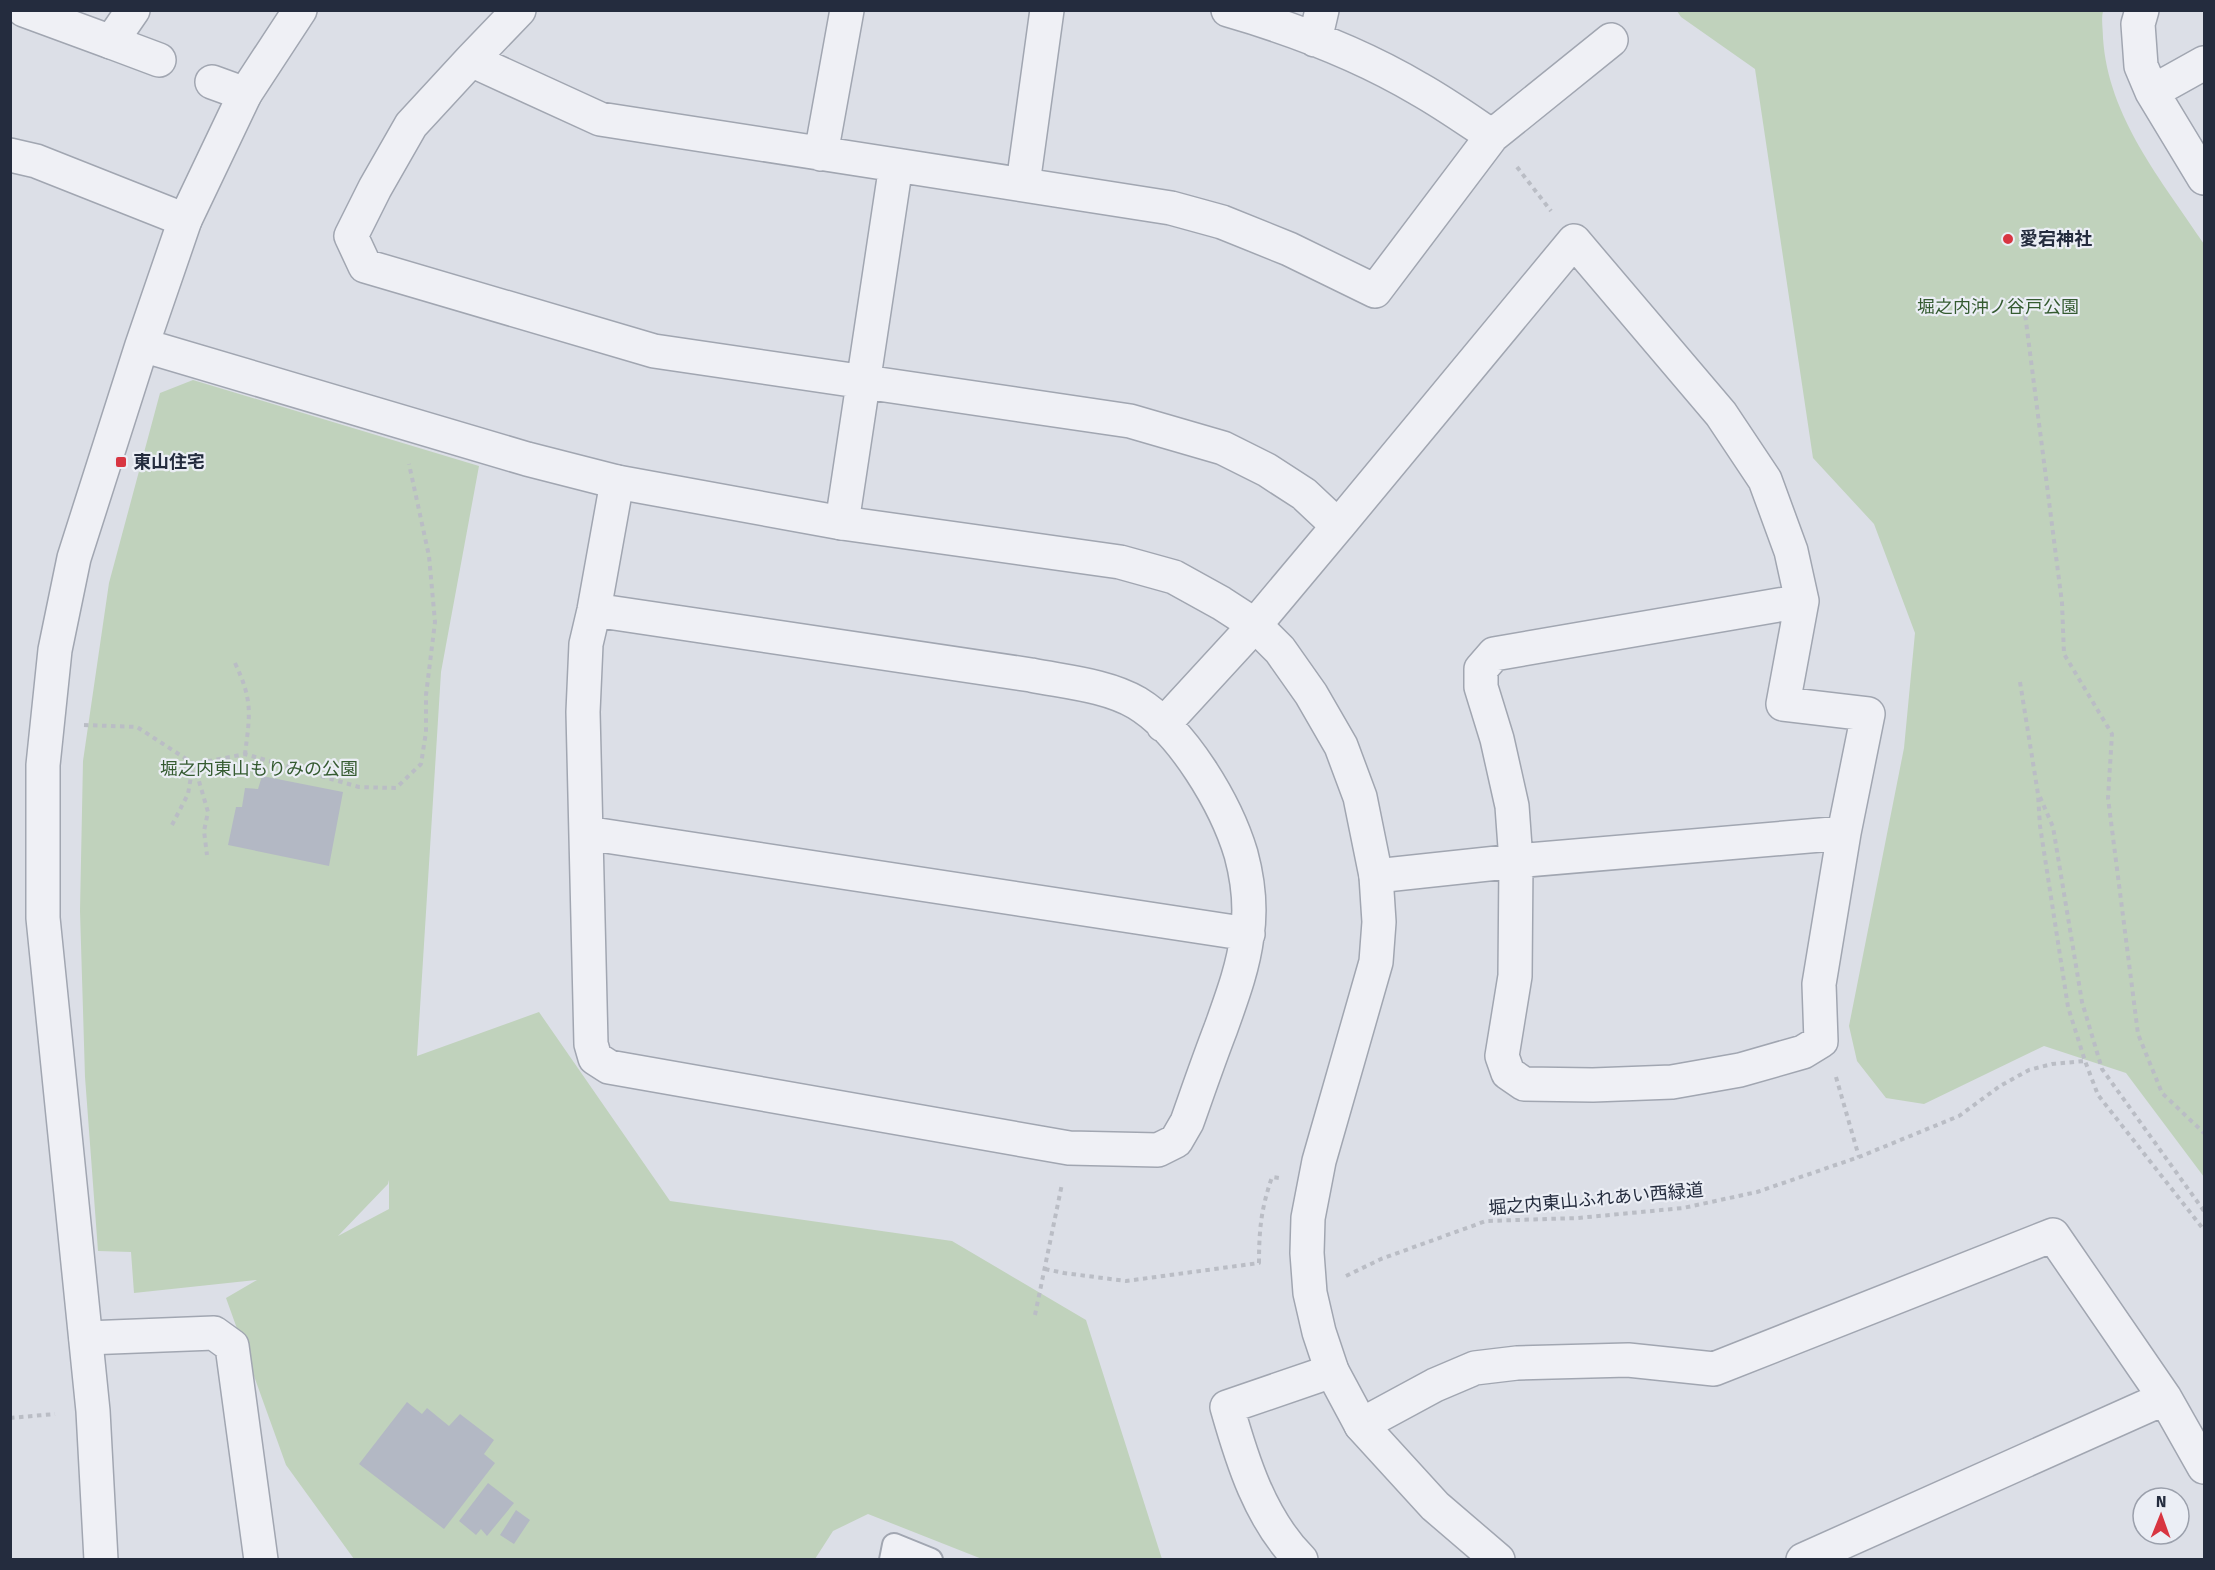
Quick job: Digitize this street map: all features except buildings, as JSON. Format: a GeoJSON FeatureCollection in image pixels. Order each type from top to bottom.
{"type":"FeatureCollection","features":[{"type":"Feature","properties":{"kind":"street"},"geometry":{"type":"LineString","coordinates":[[24,10],[159,60]]}},
{"type":"Feature","properties":{"kind":"street"},"geometry":{"type":"LineString","coordinates":[[111,42],[133,10]]}},
{"type":"Feature","properties":{"kind":"street"},"geometry":{"type":"LineString","coordinates":[[101,1560],[93,1411],[43,918],[43,765],[55,650],[74,558],[142,345],[185,220],[245,94],[300,10]]}},
{"type":"Feature","properties":{"kind":"street"},"geometry":{"type":"LineString","coordinates":[[519,10],[411,125],[351,236],[365,266],[654,351],[1130,421],[1214,445],[1268,470],[1304,494],[1338,526]]}},
{"type":"Feature","properties":{"kind":"street"},"geometry":{"type":"LineString","coordinates":[[821,154],[848,10]]}},
{"type":"Feature","properties":{"kind":"street"},"geometry":{"type":"LineString","coordinates":[[1023,184],[1047,10]]}},
{"type":"Feature","properties":{"kind":"street"},"geometry":{"type":"LineString","coordinates":[[1228,10],[1260,20],[1319,25],[1349,52],[1419,88],[1492,136]]}},
{"type":"Feature","properties":{"kind":"street"},"geometry":{"type":"LineString","coordinates":[[2142,10],[2138,24],[2141,66],[2152,92],[2205,178]]}},
{"type":"Feature","properties":{"kind":"street"},"geometry":{"type":"LineString","coordinates":[[471,60],[600,118],[1171,208],[1222,222],[1289,249],[1375,291],[1492,136],[1611,40]]}},
{"type":"Feature","properties":{"kind":"street"},"geometry":{"type":"LineString","coordinates":[[2152,92],[2205,63]]}},
{"type":"Feature","properties":{"kind":"street"},"geometry":{"type":"LineString","coordinates":[[212,82],[245,94]]}},
{"type":"Feature","properties":{"kind":"street"},"geometry":{"type":"LineString","coordinates":[[10,155],[36,161],[185,220]]}},
{"type":"Feature","properties":{"kind":"street"},"geometry":{"type":"LineString","coordinates":[[842,523],[896,165]]}},
{"type":"Feature","properties":{"kind":"street"},"geometry":{"type":"LineString","coordinates":[[1163,725],[1255,625],[1574,241],[1721,414],[1765,480],[1791,551],[1802,601],[1783,704],[1868,714],[1844,833],[1819,984],[1821,1041],[1803,1052],[1740,1070],[1672,1082],[1593,1085],[1524,1084],[1508,1073],[1502,1056],[1515,976],[1516,861],[1512,806],[1497,739],[1481,687],[1481,669],[1494,654],[1802,601]]}},
{"type":"Feature","properties":{"kind":"street"},"geometry":{"type":"LineString","coordinates":[[142,345],[527,459],[617,482],[842,523],[1120,562],[1174,578],[1221,603],[1255,625],[1280,650],[1311,694],[1341,746],[1360,797],[1376,876],[1379,922],[1376,962],[1319,1161],[1308,1218],[1307,1253],[1310,1293],[1319,1332],[1332,1371],[1360,1425],[1435,1506],[1498,1560]]}},
{"type":"Feature","properties":{"kind":"street"},"geometry":{"type":"LineString","coordinates":[[594,610],[974,666],[1078,684],[1113,692],[1137,703],[1163,725],[1191,756],[1213,790],[1241,854],[1248,891],[1248,934],[1240,975],[1187,1122],[1176,1141],[1158,1150],[1069,1148],[609,1067],[595,1058],[591,1044],[583,712],[586,644],[617,482]]}},
{"type":"Feature","properties":{"kind":"street"},"geometry":{"type":"LineString","coordinates":[[586,833],[1248,934]]}},
{"type":"Feature","properties":{"kind":"street"},"geometry":{"type":"LineString","coordinates":[[1376,876],[1516,861],[1844,833]]}},
{"type":"Feature","properties":{"kind":"street"},"geometry":{"type":"LineString","coordinates":[[1360,1425],[1435,1385],[1475,1368],[1517,1363],[1628,1360],[1714,1369],[2053,1235],[2165,1398],[2205,1467]]}},
{"type":"Feature","properties":{"kind":"street"},"geometry":{"type":"LineString","coordinates":[[86,1338],[214,1333],[232,1346],[262,1559]]}},
{"type":"Feature","properties":{"kind":"street"},"geometry":{"type":"LineString","coordinates":[[1300,1560],[1290,1549],[1264,1508],[1240,1454],[1227,1407],[1332,1371]]}},
{"type":"Feature","properties":{"kind":"street"},"geometry":{"type":"LineString","coordinates":[[1803,1560],[2165,1398]]}},
{"type":"Feature","properties":{"kind":"lane"},"geometry":{"type":"LineString","coordinates":[[891,1560],[894,1545],[931,1560]]}},
{"type":"Feature","properties":{"kind":"path"},"geometry":{"type":"LineString","coordinates":[[1492,136],[1574,241]]}},
{"type":"Feature","properties":{"kind":"path"},"geometry":{"type":"LineString","coordinates":[[2024,298],[2062,603],[2064,654],[2112,734],[2108,798],[2138,1034],[2162,1093],[2205,1133]]}},
{"type":"Feature","properties":{"kind":"path"},"geometry":{"type":"LineString","coordinates":[[194,764],[246,754],[359,787],[396,788],[421,764],[426,732],[426,695],[435,622],[429,556],[408,459]]}},
{"type":"Feature","properties":{"kind":"path"},"geometry":{"type":"LineString","coordinates":[[235,663],[245,685],[250,709],[246,754]]}},
{"type":"Feature","properties":{"kind":"path"},"geometry":{"type":"LineString","coordinates":[[2020,682],[2068,1007],[2085,1061],[2098,1095],[2205,1230]]}},
{"type":"Feature","properties":{"kind":"path"},"geometry":{"type":"LineString","coordinates":[[47,724],[137,727],[194,764],[208,812],[204,831],[207,855]]}},
{"type":"Feature","properties":{"kind":"path"},"geometry":{"type":"LineString","coordinates":[[172,825],[188,794],[194,764]]}},
{"type":"Feature","properties":{"kind":"path"},"geometry":{"type":"LineString","coordinates":[[2038,794],[2053,827],[2082,1002],[2102,1069],[2205,1211]]}},
{"type":"Feature","properties":{"kind":"path"},"geometry":{"type":"LineString","coordinates":[[1821,1041],[1833,1068],[1859,1157]]}},
{"type":"Feature","properties":{"kind":"path","name":"堀之内東山ふれあい西緑道"},"geometry":{"type":"LineString","coordinates":[[1310,1293],[1381,1258],[1486,1221],[1578,1218],[1683,1208],[1757,1192],[1859,1157],[1959,1116],[2000,1086],[2030,1070],[2052,1064],[2085,1061]]}},
{"type":"Feature","properties":{"kind":"path"},"geometry":{"type":"LineString","coordinates":[[1035,1315],[1069,1148]]}},
{"type":"Feature","properties":{"kind":"path"},"geometry":{"type":"LineString","coordinates":[[1045,1269],[1064,1274],[1126,1281],[1259,1263],[1259,1223],[1269,1187]]}},
{"type":"Feature","properties":{"kind":"path"},"geometry":{"type":"LineString","coordinates":[[10,1419],[93,1411]]}},
{"type":"Feature","properties":{"kind":"green space","name":"堀之内沖ノ谷戸公園"},"geometry":{"type":"Polygon","coordinates":[[[1677,11],[2103,11],[2103,38],[2107,67],[2126,121],[2155,172],[2204,244],[2204,1177],[2126,1073],[2044,1046],[1924,1104],[1886,1098],[1857,1061],[1849,1026],[1904,748],[1915,633],[1874,524],[1813,458],[1755,69],[1681,17],[1677,11]]]}},
{"type":"Feature","properties":{"kind":"green space","name":"堀之内東山もりみの公園"},"geometry":{"type":"Polygon","coordinates":[[[193,380],[479,466],[441,672],[417,1056],[539,1012],[670,1201],[952,1241],[1086,1320],[1162,1559],[982,1559],[868,1514],[833,1531],[815,1559],[354,1559],[286,1465],[226,1298],[257,1280],[134,1293],[131,1252],[98,1251],[85,1077],[80,911],[83,761],[109,583],[160,393],[193,380]],[[389,1180],[388,1184],[338,1236],[389,1209],[389,1180]]]}},
{"type":"Feature","properties":{"kind":"place","name":"愛宕神社"},"geometry":{"type":"Point","coordinates":[2008,239]}},
{"type":"Feature","properties":{"kind":"place","name":"東山住宅"},"geometry":{"type":"Point","coordinates":[121,462]}}]}
